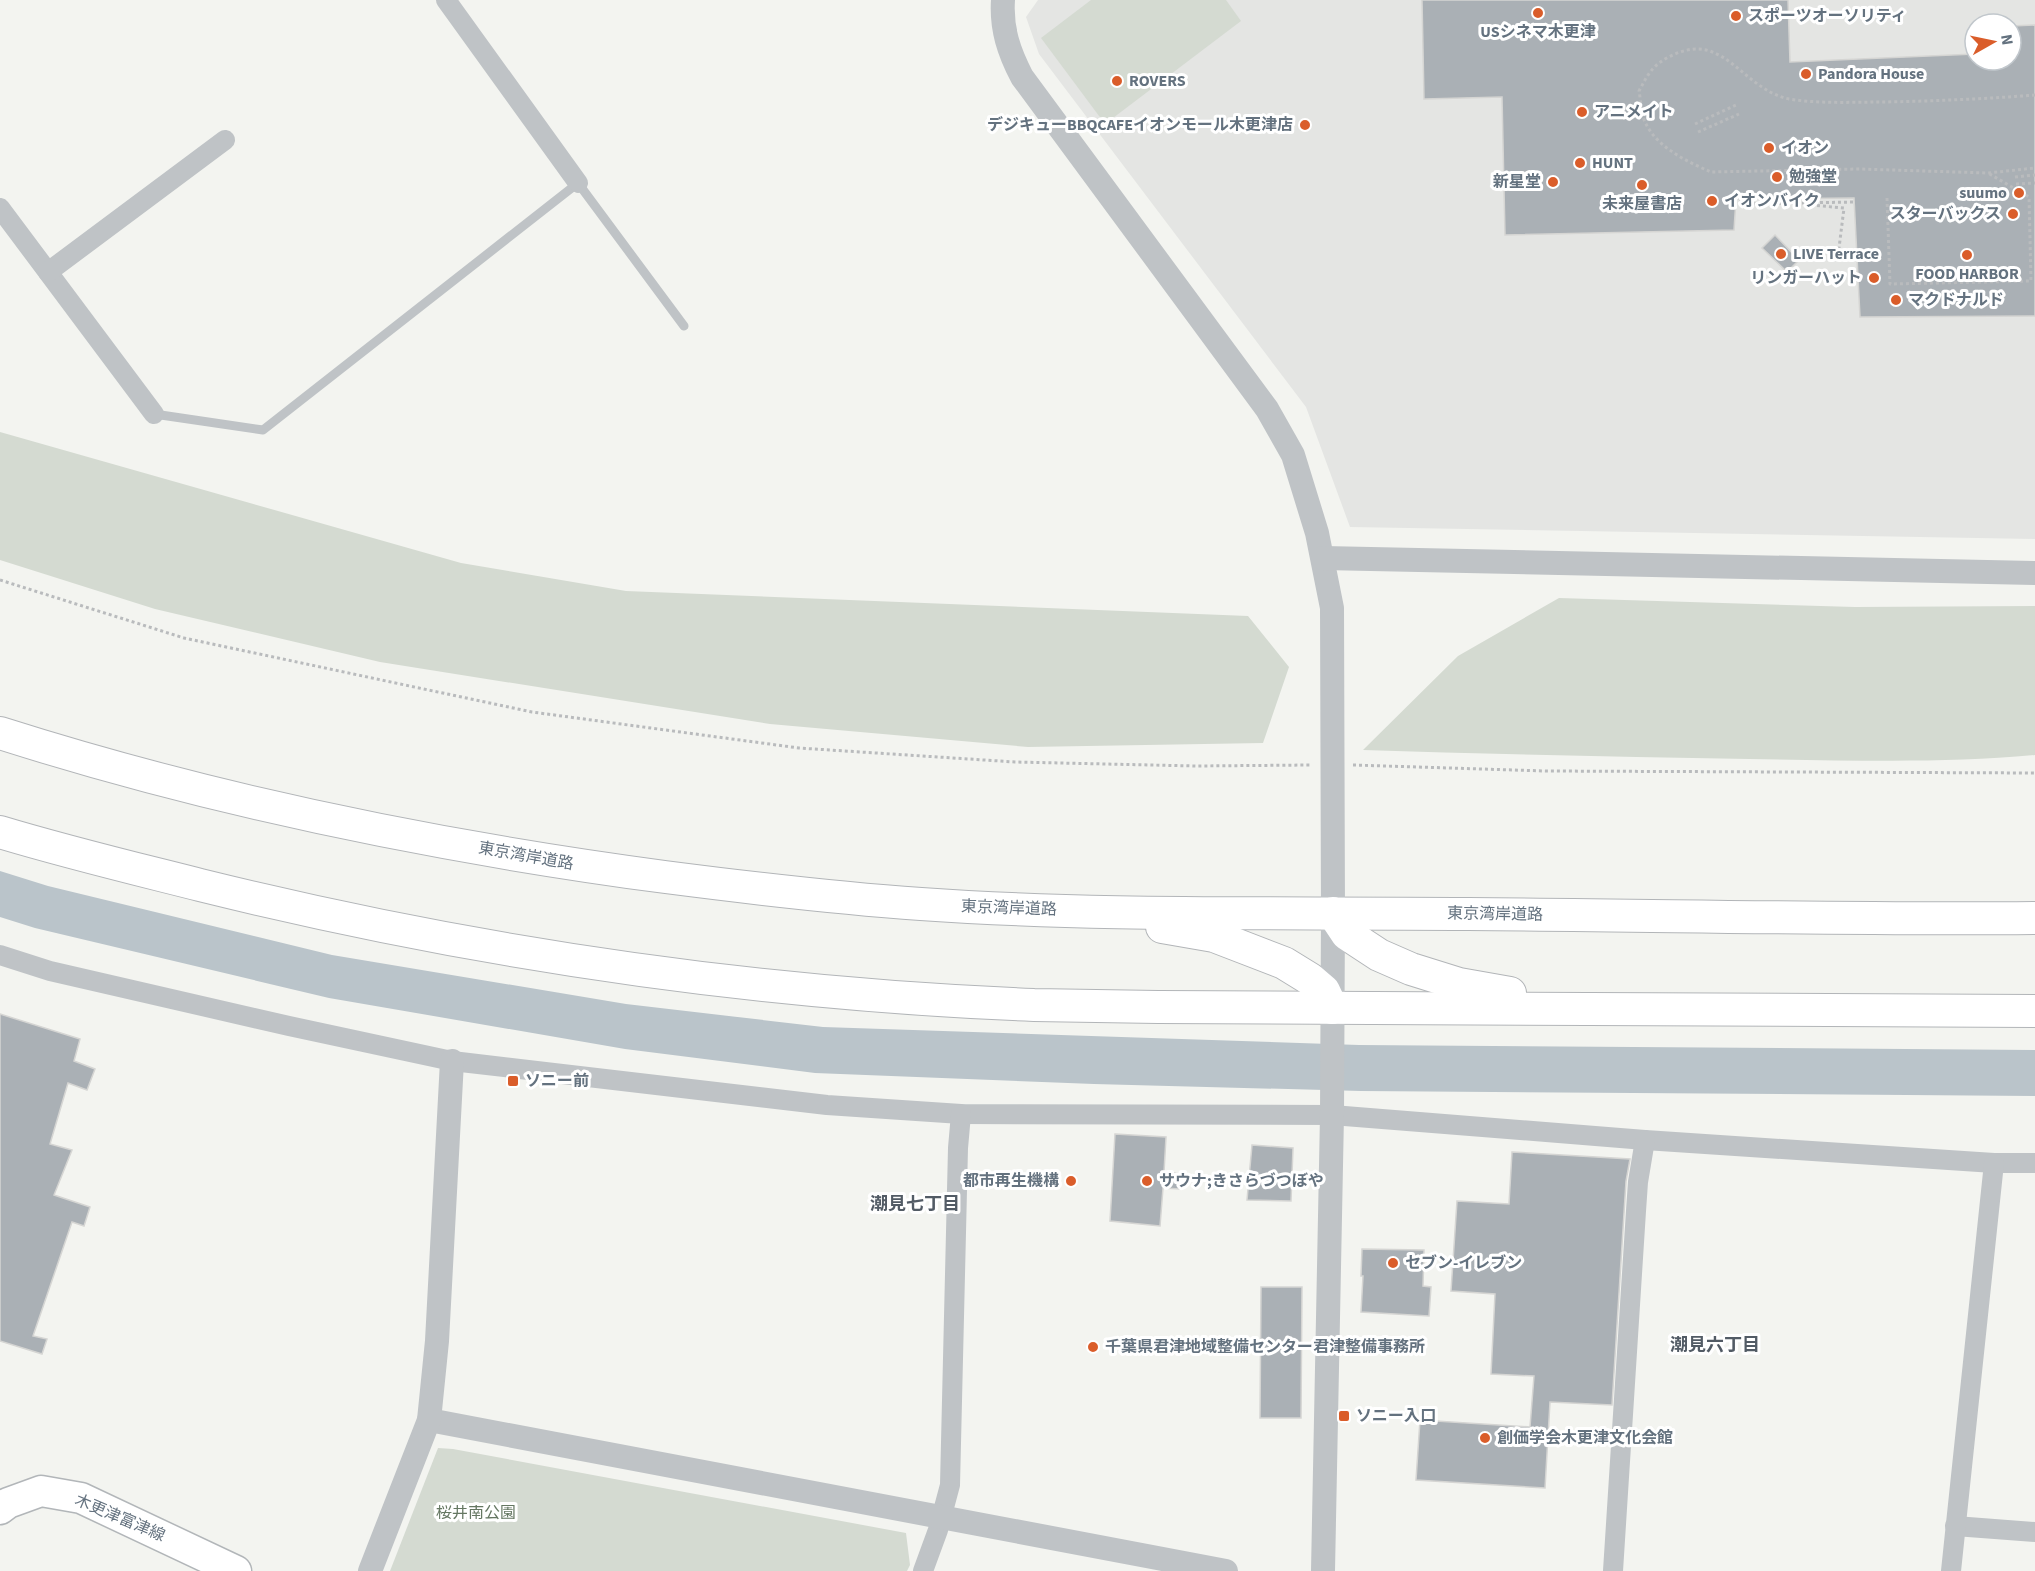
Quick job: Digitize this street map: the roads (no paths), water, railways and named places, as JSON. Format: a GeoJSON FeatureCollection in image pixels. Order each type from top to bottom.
{"type":"FeatureCollection","features":[{"type":"Feature","properties":{"kind":"highway","name":"東京湾岸道路"},"geometry":{"type":"LineString","coordinates":[[0,733],[117,769],[264,805],[444,843],[571,864],[769,890],[920,904],[1151,912],[2035,918]]}},
{"type":"Feature","properties":{"kind":"highway"},"geometry":{"type":"LineString","coordinates":[[0,832],[103,861],[352,921],[428,935],[634,969],[916,998],[1034,1005],[2035,1011]]}},
{"type":"Feature","properties":{"kind":"highway"},"geometry":{"type":"LineString","coordinates":[[992,908],[1162,927],[1214,936],[1299,971],[1323,991],[1332,1008]]}},
{"type":"Feature","properties":{"kind":"highway"},"geometry":{"type":"LineString","coordinates":[[1334,913],[1347,934],[1365,946],[1412,969],[1443,980],[1495,991],[1681,1010]]}},
{"type":"Feature","properties":{"kind":"main road","name":"木更津富津線"},"geometry":{"type":"LineString","coordinates":[[0,1509],[8,1503],[41,1491],[81,1498],[236,1571]]}},
{"type":"Feature","properties":{"kind":"street"},"geometry":{"type":"LineString","coordinates":[[446,0],[578,183]]}},
{"type":"Feature","properties":{"kind":"street"},"geometry":{"type":"LineString","coordinates":[[1003,0],[1004,29],[1010,53],[1022,77],[1267,409],[1293,455],[1310,506],[1323,558],[1332,608],[1334,913],[1323,1571]]}},
{"type":"Feature","properties":{"kind":"street"},"geometry":{"type":"LineString","coordinates":[[48,272],[225,140]]}},
{"type":"Feature","properties":{"kind":"street"},"geometry":{"type":"LineString","coordinates":[[0,208],[154,414]]}},
{"type":"Feature","properties":{"kind":"street"},"geometry":{"type":"LineString","coordinates":[[1323,558],[2035,573]]}},
{"type":"Feature","properties":{"kind":"street"},"geometry":{"type":"LineString","coordinates":[[0,955],[84,979],[452,1061],[827,1105],[961,1114],[1332,1115],[1646,1140],[1994,1163],[2035,1163]]}},
{"type":"Feature","properties":{"kind":"street"},"geometry":{"type":"LineString","coordinates":[[370,1571],[429,1420],[437,1341],[452,1061]]}},
{"type":"Feature","properties":{"kind":"street"},"geometry":{"type":"LineString","coordinates":[[930,1570],[950,1485],[958,1148],[961,1114]]}},
{"type":"Feature","properties":{"kind":"street"},"geometry":{"type":"LineString","coordinates":[[1613,1571],[1638,1182],[1646,1140]]}},
{"type":"Feature","properties":{"kind":"street"},"geometry":{"type":"LineString","coordinates":[[1951,1571],[1994,1163]]}},
{"type":"Feature","properties":{"kind":"street"},"geometry":{"type":"LineString","coordinates":[[429,1420],[1226,1571]]}},
{"type":"Feature","properties":{"kind":"street"},"geometry":{"type":"LineString","coordinates":[[1955,1526],[2035,1532]]}},
{"type":"Feature","properties":{"kind":"lane"},"geometry":{"type":"LineString","coordinates":[[154,414],[263,430],[578,183],[684,326]]}},
{"type":"Feature","properties":{"kind":"place","name":"USシネマ木更津"},"geometry":{"type":"Point","coordinates":[1538,13]}},
{"type":"Feature","properties":{"kind":"place","name":"スポーツオーソリティ"},"geometry":{"type":"Point","coordinates":[1736,16]}},
{"type":"Feature","properties":{"kind":"place","name":"Pandora House"},"geometry":{"type":"Point","coordinates":[1806,74]}},
{"type":"Feature","properties":{"kind":"place","name":"ROVERS"},"geometry":{"type":"Point","coordinates":[1117,81]}},
{"type":"Feature","properties":{"kind":"place","name":"アニメイト"},"geometry":{"type":"Point","coordinates":[1582,112]}},
{"type":"Feature","properties":{"kind":"place","name":"デジキューBBQCAFEイオンモール木更津店"},"geometry":{"type":"Point","coordinates":[1305,125]}},
{"type":"Feature","properties":{"kind":"place","name":"イオン"},"geometry":{"type":"Point","coordinates":[1769,148]}},
{"type":"Feature","properties":{"kind":"place","name":"HUNT"},"geometry":{"type":"Point","coordinates":[1580,163]}},
{"type":"Feature","properties":{"kind":"place","name":"勉強堂"},"geometry":{"type":"Point","coordinates":[1777,177]}},
{"type":"Feature","properties":{"kind":"place","name":"新星堂"},"geometry":{"type":"Point","coordinates":[1553,182]}},
{"type":"Feature","properties":{"kind":"place","name":"未来屋書店"},"geometry":{"type":"Point","coordinates":[1642,185]}},
{"type":"Feature","properties":{"kind":"place","name":"suumo"},"geometry":{"type":"Point","coordinates":[2019,193]}},
{"type":"Feature","properties":{"kind":"place","name":"イオンバイク"},"geometry":{"type":"Point","coordinates":[1712,201]}},
{"type":"Feature","properties":{"kind":"place","name":"スターバックス"},"geometry":{"type":"Point","coordinates":[2013,214]}},
{"type":"Feature","properties":{"kind":"place","name":"LIVE Terrace"},"geometry":{"type":"Point","coordinates":[1781,254]}},
{"type":"Feature","properties":{"kind":"place","name":"FOOD HARBOR"},"geometry":{"type":"Point","coordinates":[1967,255]}},
{"type":"Feature","properties":{"kind":"place","name":"リンガーハット"},"geometry":{"type":"Point","coordinates":[1874,278]}},
{"type":"Feature","properties":{"kind":"place","name":"マクドナルド"},"geometry":{"type":"Point","coordinates":[1896,300]}},
{"type":"Feature","properties":{"kind":"place","name":"ソニー前"},"geometry":{"type":"Point","coordinates":[513,1081]}},
{"type":"Feature","properties":{"kind":"place","name":"都市再生機構"},"geometry":{"type":"Point","coordinates":[1071,1181]}},
{"type":"Feature","properties":{"kind":"place","name":"サウナ;きさらづつぼや"},"geometry":{"type":"Point","coordinates":[1147,1181]}},
{"type":"Feature","properties":{"kind":"place","name":"セブン-イレブン"},"geometry":{"type":"Point","coordinates":[1393,1263]}},
{"type":"Feature","properties":{"kind":"place","name":"千葉県君津地域整備センター君津整備事務所"},"geometry":{"type":"Point","coordinates":[1093,1347]}},
{"type":"Feature","properties":{"kind":"place","name":"ソニー入口"},"geometry":{"type":"Point","coordinates":[1344,1416]}},
{"type":"Feature","properties":{"kind":"place","name":"創価学会木更津文化会館"},"geometry":{"type":"Point","coordinates":[1485,1438]}},
{"type":"Feature","properties":{"kind":"district","name":"潮見七丁目"},"geometry":{"type":"Point","coordinates":[915,1204]}},
{"type":"Feature","properties":{"kind":"district","name":"潮見六丁目"},"geometry":{"type":"Point","coordinates":[1715,1345]}},
{"type":"Feature","properties":{"kind":"park label","name":"桜井南公園"},"geometry":{"type":"Point","coordinates":[476,1513]}}]}
